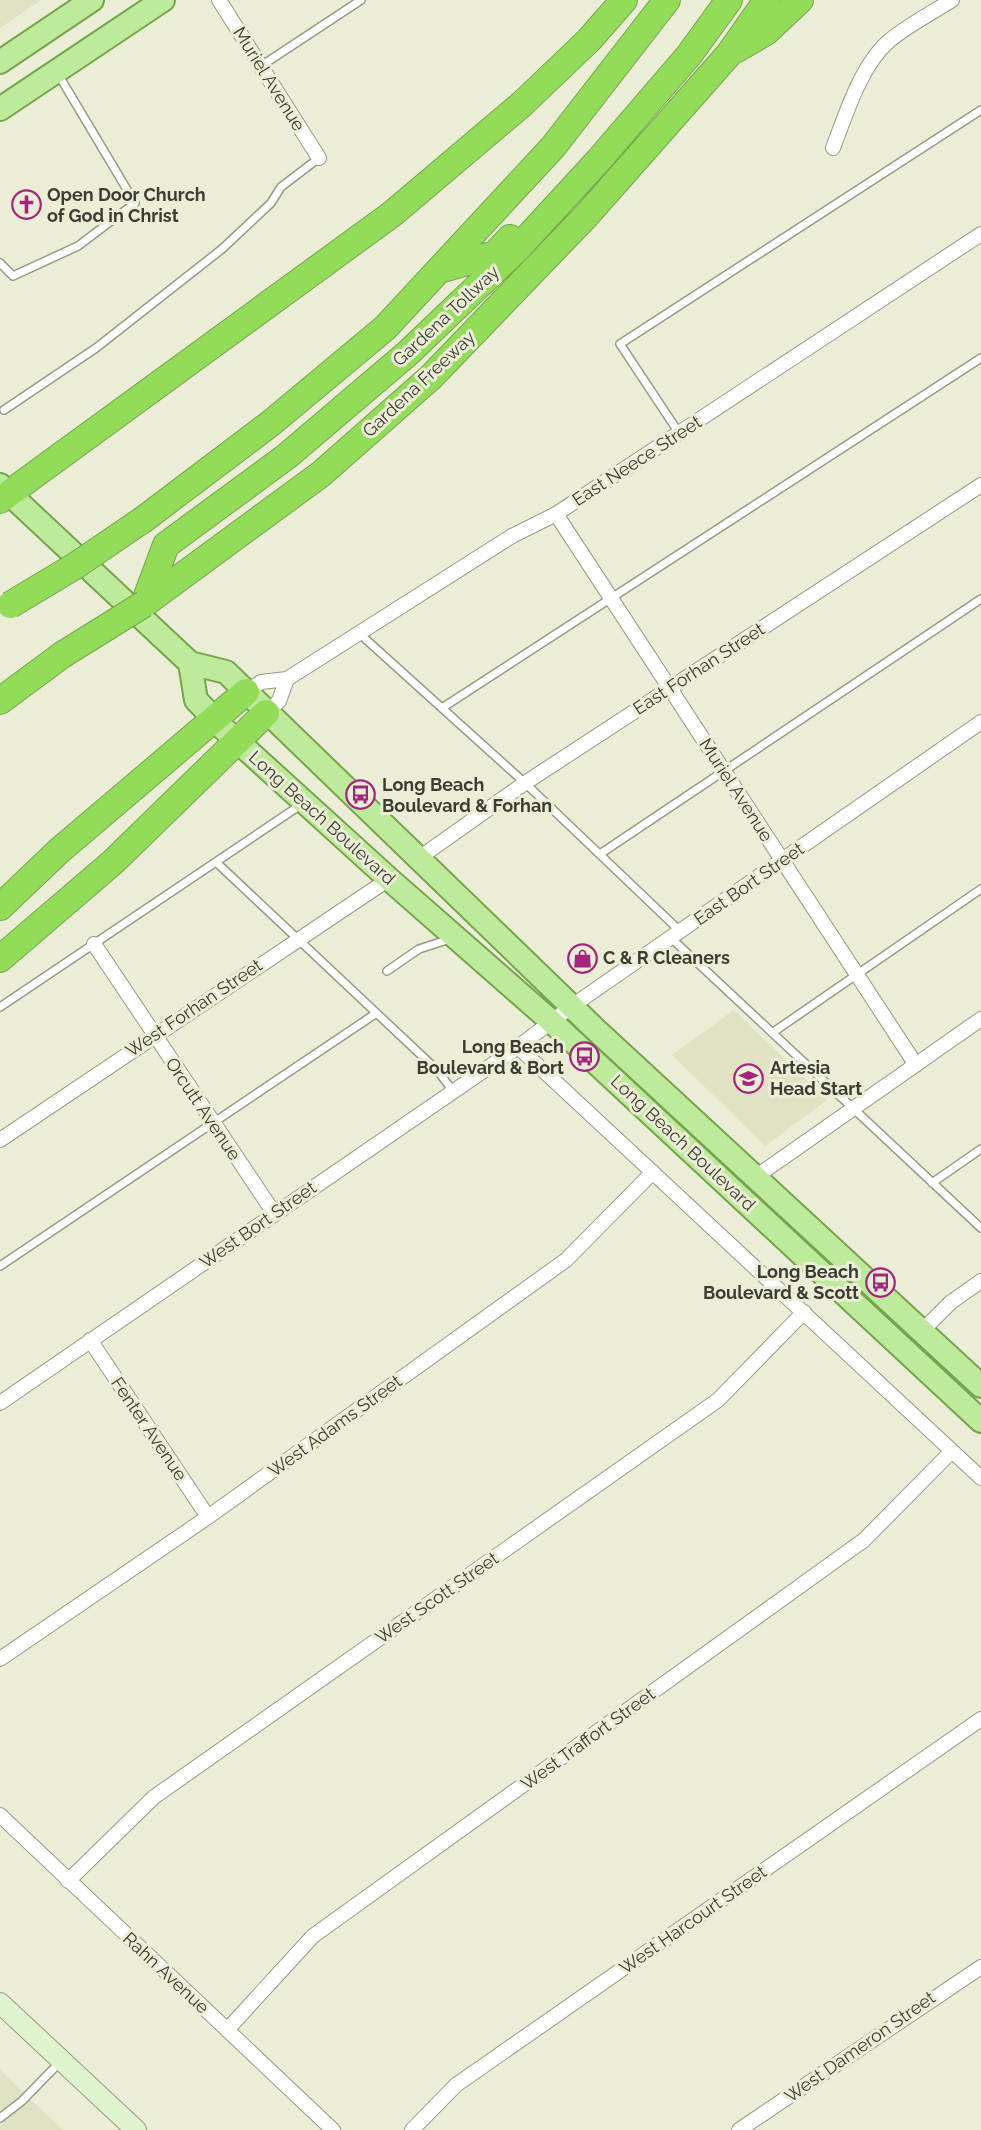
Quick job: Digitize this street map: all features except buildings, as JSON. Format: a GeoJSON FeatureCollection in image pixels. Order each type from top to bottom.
{"type":"FeatureCollection","features":[{"type":"Feature","properties":{"kind":"highway"},"geometry":{"type":"LineString","coordinates":[[3,493],[392,214],[522,104],[589,40],[624,0]]}},
{"type":"Feature","properties":{"kind":"highway"},"geometry":{"type":"LineString","coordinates":[[5,607],[75,566],[144,519],[271,423],[385,328],[553,147],[668,0]]}},
{"type":"Feature","properties":{"kind":"highway","name":"Gardena Tollway"},"geometry":{"type":"LineString","coordinates":[[438,270],[495,254],[643,93],[712,0]]}},
{"type":"Feature","properties":{"kind":"highway","name":"Gardena Tollway"},"geometry":{"type":"LineString","coordinates":[[144,604],[166,546],[287,456],[408,353],[517,249],[598,161],[681,63],[729,0]]}},
{"type":"Feature","properties":{"kind":"highway","name":"Gardena Freeway"},"geometry":{"type":"LineString","coordinates":[[0,688],[62,656],[194,569],[321,474],[431,377],[586,216],[729,54],[767,0]]}},
{"type":"Feature","properties":{"kind":"highway"},"geometry":{"type":"LineString","coordinates":[[729,54],[766,32],[800,0]]}},
{"type":"Feature","properties":{"kind":"highway"},"geometry":{"type":"LineString","coordinates":[[0,701],[62,656]]}},
{"type":"Feature","properties":{"kind":"highway"},"geometry":{"type":"LineString","coordinates":[[0,907],[60,850],[246,692]]}},
{"type":"Feature","properties":{"kind":"highway"},"geometry":{"type":"LineString","coordinates":[[0,959],[113,862],[266,712]]}},
{"type":"Feature","properties":{"kind":"main road"},"geometry":{"type":"LineString","coordinates":[[0,62],[92,0]]}},
{"type":"Feature","properties":{"kind":"main road"},"geometry":{"type":"LineString","coordinates":[[0,109],[163,0]]}},
{"type":"Feature","properties":{"kind":"main road","name":"Long Beach Boulevard"},"geometry":{"type":"LineString","coordinates":[[3,493],[190,663],[226,672],[572,1006],[981,1386]]}},
{"type":"Feature","properties":{"kind":"main road","name":"Long Beach Boulevard"},"geometry":{"type":"LineString","coordinates":[[190,663],[196,700],[215,720],[389,879],[552,1022],[981,1421]]}},
{"type":"Feature","properties":{"kind":"street","name":"Muriel Avenue"},"geometry":{"type":"LineString","coordinates":[[219,0],[319,158]]}},
{"type":"Feature","properties":{"kind":"street"},"geometry":{"type":"LineString","coordinates":[[833,148],[855,93],[888,41],[952,0]]}},
{"type":"Feature","properties":{"kind":"street","name":"East Neece Street"},"geometry":{"type":"LineString","coordinates":[[246,692],[261,682],[288,680],[512,536],[556,514],[981,234]]}},
{"type":"Feature","properties":{"kind":"street","name":"East Forhan Street"},"geometry":{"type":"LineString","coordinates":[[419,858],[525,783],[981,485]]}},
{"type":"Feature","properties":{"kind":"street","name":"Muriel Avenue"},"geometry":{"type":"LineString","coordinates":[[556,514],[916,1065]]}},
{"type":"Feature","properties":{"kind":"street","name":"East Neece Street"},"geometry":{"type":"LineString","coordinates":[[266,712],[279,701],[288,680]]}},
{"type":"Feature","properties":{"kind":"street","name":"East Bort Street"},"geometry":{"type":"LineString","coordinates":[[518,1047],[572,1006],[981,722]]}},
{"type":"Feature","properties":{"kind":"street","name":"West Forhan Street"},"geometry":{"type":"LineString","coordinates":[[0,1140],[153,1035],[389,879]]}},
{"type":"Feature","properties":{"kind":"street","name":"Orcutt Avenue"},"geometry":{"type":"LineString","coordinates":[[94,944],[274,1213]]}},
{"type":"Feature","properties":{"kind":"street"},"geometry":{"type":"LineString","coordinates":[[757,1176],[981,1019]]}},
{"type":"Feature","properties":{"kind":"street"},"geometry":{"type":"LineString","coordinates":[[518,1047],[981,1478]]}},
{"type":"Feature","properties":{"kind":"street","name":"West Bort Street"},"geometry":{"type":"LineString","coordinates":[[0,1403],[518,1047]]}},
{"type":"Feature","properties":{"kind":"street","name":"West Adams Street"},"geometry":{"type":"LineString","coordinates":[[0,1659],[208,1517],[566,1260],[653,1172]]}},
{"type":"Feature","properties":{"kind":"street"},"geometry":{"type":"LineString","coordinates":[[923,1330],[951,1302],[981,1281]]}},
{"type":"Feature","properties":{"kind":"street","name":"West Scott Street"},"geometry":{"type":"LineString","coordinates":[[68,1881],[154,1797],[718,1400],[804,1312]]}},
{"type":"Feature","properties":{"kind":"street","name":"Fenter Avenue"},"geometry":{"type":"LineString","coordinates":[[90,1340],[208,1517]]}},
{"type":"Feature","properties":{"kind":"street","name":"West Traffort Street"},"geometry":{"type":"LineString","coordinates":[[226,2030],[313,1936],[864,1540],[952,1451]]}},
{"type":"Feature","properties":{"kind":"street","name":"West Harcourt Street"},"geometry":{"type":"LineString","coordinates":[[412,2130],[456,2085],[981,1719]]}},
{"type":"Feature","properties":{"kind":"street","name":"Rahn Avenue"},"geometry":{"type":"LineString","coordinates":[[0,1815],[333,2130]]}},
{"type":"Feature","properties":{"kind":"street","name":"West Dameron Street"},"geometry":{"type":"LineString","coordinates":[[740,2130],[981,1967]]}},
{"type":"Feature","properties":{"kind":"street"},"geometry":{"type":"LineString","coordinates":[[0,2002],[136,2130]]}},
{"type":"Feature","properties":{"kind":"lane"},"geometry":{"type":"LineString","coordinates":[[261,66],[361,0]]}},
{"type":"Feature","properties":{"kind":"lane"},"geometry":{"type":"LineString","coordinates":[[0,263],[13,276],[22,272],[78,246],[135,203],[57,72]]}},
{"type":"Feature","properties":{"kind":"lane"},"geometry":{"type":"LineString","coordinates":[[679,434],[620,344],[981,110]]}},
{"type":"Feature","properties":{"kind":"lane"},"geometry":{"type":"LineString","coordinates":[[4,410],[96,348],[222,249],[272,203],[281,187],[319,158]]}},
{"type":"Feature","properties":{"kind":"lane"},"geometry":{"type":"LineString","coordinates":[[442,708],[981,357]]}},
{"type":"Feature","properties":{"kind":"lane"},"geometry":{"type":"LineString","coordinates":[[600,854],[981,599]]}},
{"type":"Feature","properties":{"kind":"lane"},"geometry":{"type":"LineString","coordinates":[[361,635],[600,854],[772,1033],[981,1228]]}},
{"type":"Feature","properties":{"kind":"lane"},"geometry":{"type":"LineString","coordinates":[[0,1007],[304,802]]}},
{"type":"Feature","properties":{"kind":"lane"},"geometry":{"type":"LineString","coordinates":[[217,862],[375,1014],[437,1070],[453,1091]]}},
{"type":"Feature","properties":{"kind":"lane"},"geometry":{"type":"LineString","coordinates":[[772,1033],[858,976],[981,889]]}},
{"type":"Feature","properties":{"kind":"lane"},"geometry":{"type":"LineString","coordinates":[[387,971],[419,949],[455,937]]}},
{"type":"Feature","properties":{"kind":"lane"},"geometry":{"type":"LineString","coordinates":[[0,1266],[375,1014]]}},
{"type":"Feature","properties":{"kind":"lane"},"geometry":{"type":"LineString","coordinates":[[932,1183],[981,1149]]}},
{"type":"Feature","properties":{"kind":"lane"},"geometry":{"type":"LineString","coordinates":[[0,2118],[22,2101],[62,2060]]}},
{"type":"Feature","properties":{"kind":"shaded area"},"geometry":{"type":"Polygon","coordinates":[[[0,0],[41,0],[0,28],[0,0]]]}},
{"type":"Feature","properties":{"kind":"shaded area","name":"Artesia Head Start"},"geometry":{"type":"Polygon","coordinates":[[[734,1010],[827,1100],[765,1146],[672,1055],[734,1010]]]}},
{"type":"Feature","properties":{"kind":"shaded area"},"geometry":{"type":"Polygon","coordinates":[[[0,2070],[63,2130],[0,2130],[0,2070]]]}},
{"type":"Feature","properties":{"kind":"place","name":"Open Door Church of God in Christ"},"geometry":{"type":"Point","coordinates":[26,205]}},
{"type":"Feature","properties":{"kind":"place","name":"Long Beach Boulevard & Forhan"},"geometry":{"type":"Point","coordinates":[361,795]}},
{"type":"Feature","properties":{"kind":"place","name":"C & R Cleaners"},"geometry":{"type":"Point","coordinates":[582,958]}},
{"type":"Feature","properties":{"kind":"place","name":"Long Beach Boulevard & Bort"},"geometry":{"type":"Point","coordinates":[585,1057]}},
{"type":"Feature","properties":{"kind":"place","name":"Artesia Head Start"},"geometry":{"type":"Point","coordinates":[749,1078]}},
{"type":"Feature","properties":{"kind":"place","name":"Long Beach Boulevard & Scott"},"geometry":{"type":"Point","coordinates":[880,1282]}}]}
